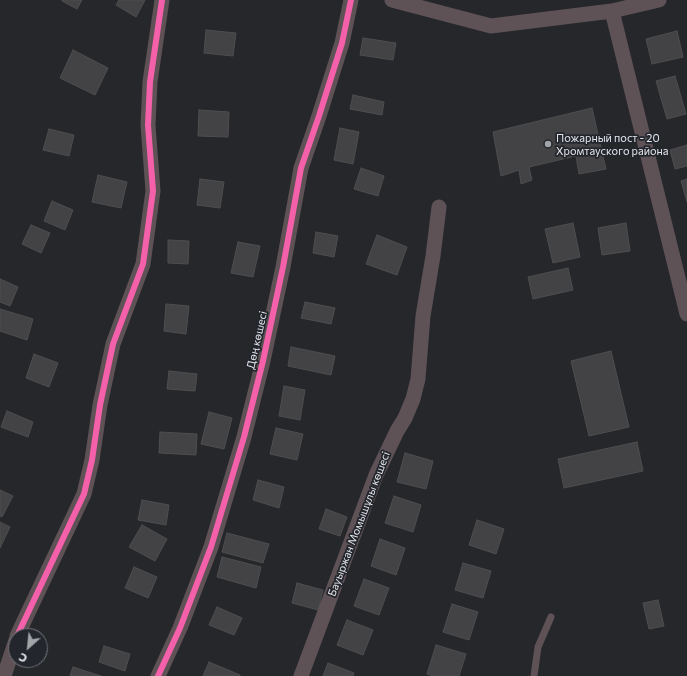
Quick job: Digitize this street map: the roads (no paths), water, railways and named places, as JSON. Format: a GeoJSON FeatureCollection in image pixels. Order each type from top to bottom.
{"type":"FeatureCollection","features":[{"type":"Feature","properties":{"kind":"street"},"geometry":{"type":"LineString","coordinates":[[21,628],[84,494],[92,460],[100,404],[113,344],[143,264],[153,191],[148,125],[150,82],[162,0]]}},
{"type":"Feature","properties":{"kind":"street","name":"Дөң көшесі"},"geometry":{"type":"LineString","coordinates":[[158,676],[180,628],[211,547],[244,437],[264,361],[284,267],[301,168],[320,116],[342,43],[351,0]]}},
{"type":"Feature","properties":{"kind":"street"},"geometry":{"type":"LineString","coordinates":[[392,0],[491,26],[612,11],[659,0]]}},
{"type":"Feature","properties":{"kind":"street"},"geometry":{"type":"LineString","coordinates":[[612,11],[687,314]]}},
{"type":"Feature","properties":{"kind":"street","name":"Бауыржан Момышұлы көшесі"},"geometry":{"type":"LineString","coordinates":[[301,676],[376,475],[397,431],[406,418],[413,399],[418,379],[423,316],[439,207]]}},
{"type":"Feature","properties":{"kind":"street"},"geometry":{"type":"LineString","coordinates":[[4,676],[8,664]]}},
{"type":"Feature","properties":{"kind":"lane"},"geometry":{"type":"LineString","coordinates":[[534,676],[538,647],[551,617]]}},
{"type":"Feature","properties":{"kind":"place","name":"Пожарный пост - 20 Хромтауского района"},"geometry":{"type":"Point","coordinates":[548,144]}}]}
